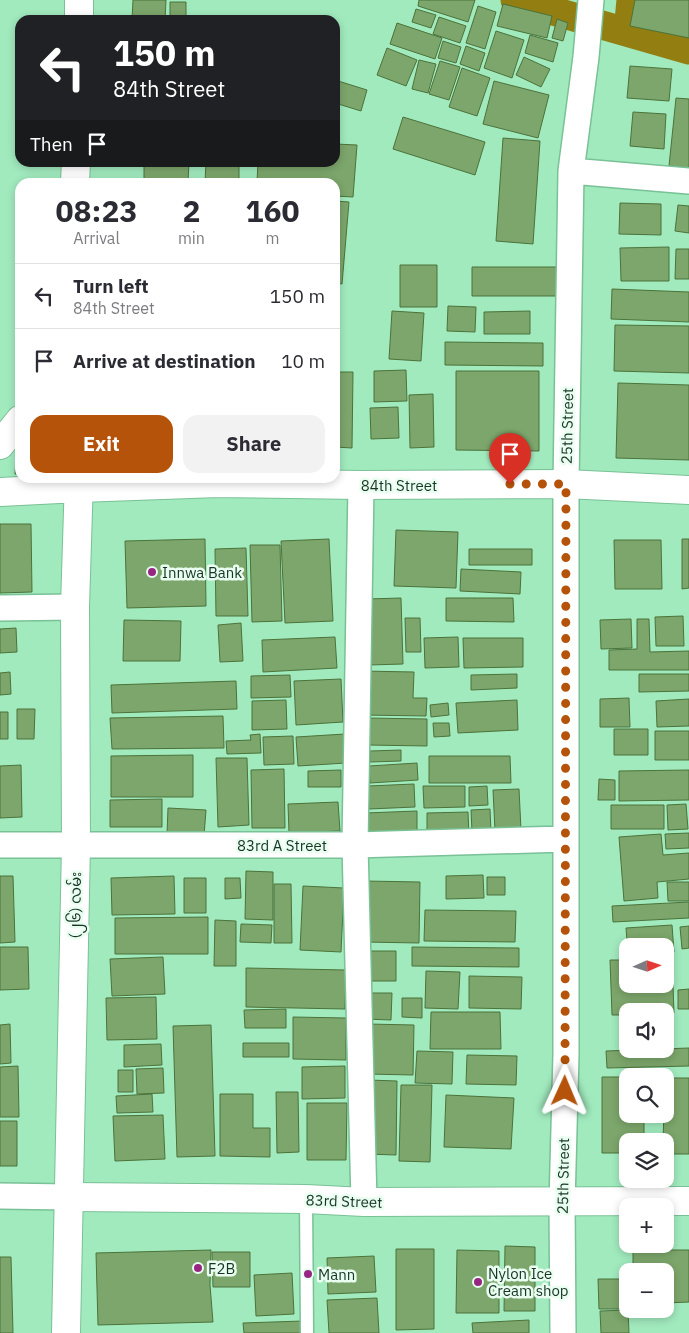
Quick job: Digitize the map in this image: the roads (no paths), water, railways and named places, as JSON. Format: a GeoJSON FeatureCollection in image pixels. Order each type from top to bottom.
{"type":"FeatureCollection","features":[{"type":"Feature","properties":{"kind":"street"},"geometry":{"type":"LineString","coordinates":[[79,0],[79,15]]}},
{"type":"Feature","properties":{"kind":"street","name":"25th Street"},"geometry":{"type":"LineString","coordinates":[[563,1333],[562,1203],[566,1054],[566,484],[571,171],[586,57],[591,0]]}},
{"type":"Feature","properties":{"kind":"street"},"geometry":{"type":"LineString","coordinates":[[571,171],[689,181]]}},
{"type":"Feature","properties":{"kind":"street"},"geometry":{"type":"LineString","coordinates":[[0,445],[15,426]]}},
{"type":"Feature","properties":{"kind":"street"},"geometry":{"type":"LineString","coordinates":[[0,492],[79,483]]}},
{"type":"Feature","properties":{"kind":"street","name":"84th Street"},"geometry":{"type":"LineString","coordinates":[[79,483],[566,484],[689,490]]}},
{"type":"Feature","properties":{"kind":"street","name":"(၂၆) လမ်း"},"geometry":{"type":"LineString","coordinates":[[66,1333],[76,845],[75,607],[79,483]]}},
{"type":"Feature","properties":{"kind":"street"},"geometry":{"type":"LineString","coordinates":[[361,485],[355,846],[364,1202]]}},
{"type":"Feature","properties":{"kind":"street"},"geometry":{"type":"LineString","coordinates":[[0,608],[75,607]]}},
{"type":"Feature","properties":{"kind":"street","name":"83rd A Street"},"geometry":{"type":"LineString","coordinates":[[0,845],[355,846],[565,839]]}},
{"type":"Feature","properties":{"kind":"street","name":"83rd Street"},"geometry":{"type":"LineString","coordinates":[[0,1196],[306,1199],[364,1202],[562,1203],[689,1201]]}},
{"type":"Feature","properties":{"kind":"lane"},"geometry":{"type":"LineString","coordinates":[[306,1199],[308,1333]]}},
{"type":"Feature","properties":{"kind":"waterway"},"geometry":{"type":"LineString","coordinates":[[515,0],[689,50]]}},
{"type":"Feature","properties":{"kind":"waterway"},"geometry":{"type":"LineString","coordinates":[[628,32],[631,0]]}},
{"type":"Feature","properties":{"kind":"place","name":"Innwa Bank"},"geometry":{"type":"Point","coordinates":[152,572]}},
{"type":"Feature","properties":{"kind":"place","name":"F2B"},"geometry":{"type":"Point","coordinates":[198,1268]}},
{"type":"Feature","properties":{"kind":"place","name":"Mann"},"geometry":{"type":"Point","coordinates":[308,1274]}},
{"type":"Feature","properties":{"kind":"place","name":"Nylon Ice Cream shop"},"geometry":{"type":"Point","coordinates":[478,1282]}}]}
